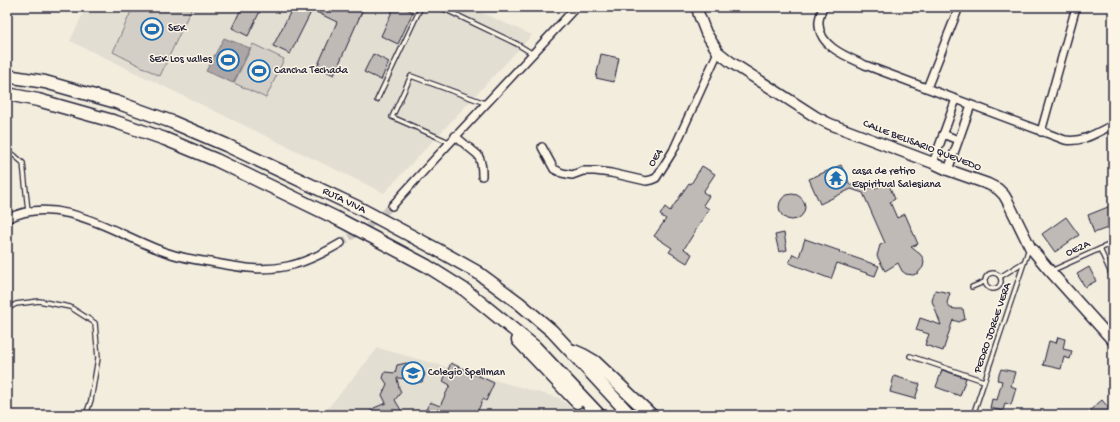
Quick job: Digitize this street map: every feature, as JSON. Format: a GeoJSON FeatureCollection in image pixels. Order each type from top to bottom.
{"type":"FeatureCollection","features":[{"type":"Feature","properties":{"kind":"highway","name":"RUTA VIVA"},"geometry":{"type":"LineString","coordinates":[[7,76],[45,82],[81,92],[116,102],[172,122],[226,145],[357,206],[477,272],[519,303],[552,331],[630,415]]}},
{"type":"Feature","properties":{"kind":"highway","name":"RUTA VIVA"},"geometry":{"type":"LineString","coordinates":[[7,94],[38,100],[116,122],[165,139],[216,160],[340,220],[427,266],[465,290],[535,347],[599,415]]}},
{"type":"Feature","properties":{"kind":"highway"},"geometry":{"type":"LineString","coordinates":[[499,318],[529,353],[588,415]]}},
{"type":"Feature","properties":{"kind":"highway"},"geometry":{"type":"LineString","coordinates":[[569,349],[595,362],[651,415]]}},
{"type":"Feature","properties":{"kind":"street"},"geometry":{"type":"LineString","coordinates":[[392,206],[449,142],[576,7]]}},
{"type":"Feature","properties":{"kind":"street","name":"CALLE BELISARIO QUEVEDO"},"geometry":{"type":"LineString","coordinates":[[697,7],[706,33],[718,52],[732,63],[816,117],[830,124],[998,189],[1004,195],[1030,247],[1113,340]]}},
{"type":"Feature","properties":{"kind":"street"},"geometry":{"type":"LineString","coordinates":[[823,7],[820,15],[819,26],[822,36],[829,45],[844,55],[865,65],[1041,132],[1073,142],[1084,139],[1113,125]]}},
{"type":"Feature","properties":{"kind":"street"},"geometry":{"type":"LineString","coordinates":[[927,88],[959,7]]}},
{"type":"Feature","properties":{"kind":"street"},"geometry":{"type":"LineString","coordinates":[[1041,132],[1076,7]]}},
{"type":"Feature","properties":{"kind":"street","name":"OE4"},"geometry":{"type":"LineString","coordinates":[[542,147],[554,169],[562,173],[572,175],[583,171],[596,171],[646,181],[656,178],[673,151],[718,52]]}},
{"type":"Feature","properties":{"kind":"street"},"geometry":{"type":"LineString","coordinates":[[933,163],[956,99]]}},
{"type":"Feature","properties":{"kind":"street"},"geometry":{"type":"LineString","coordinates":[[948,170],[971,105]]}},
{"type":"Feature","properties":{"kind":"street"},"geometry":{"type":"LineString","coordinates":[[943,134],[958,140]]}},
{"type":"Feature","properties":{"kind":"street"},"geometry":{"type":"LineString","coordinates":[[455,136],[478,155],[480,159],[482,176]]}},
{"type":"Feature","properties":{"kind":"street"},"geometry":{"type":"LineString","coordinates":[[7,218],[15,214],[28,211],[44,210],[60,212],[98,222],[166,252],[203,261],[247,269],[266,269],[304,262],[341,243]]}},
{"type":"Feature","properties":{"kind":"lane"},"geometry":{"type":"LineString","coordinates":[[376,100],[421,7]]}},
{"type":"Feature","properties":{"kind":"lane"},"geometry":{"type":"LineString","coordinates":[[440,7],[517,44],[533,54]]}},
{"type":"Feature","properties":{"kind":"lane"},"geometry":{"type":"LineString","coordinates":[[449,142],[392,117],[411,76],[486,103]]}},
{"type":"Feature","properties":{"kind":"lane"},"geometry":{"type":"LineString","coordinates":[[7,153],[14,155],[23,163],[28,211]]}},
{"type":"Feature","properties":{"kind":"lane","name":"OE2A"},"geometry":{"type":"LineString","coordinates":[[1050,271],[1113,243]]}},
{"type":"Feature","properties":{"kind":"lane","name":"PEDRO JORGE VERA"},"geometry":{"type":"LineString","coordinates":[[973,415],[1030,247]]}},
{"type":"Feature","properties":{"kind":"lane"},"geometry":{"type":"LineString","coordinates":[[1100,249],[1113,278]]}},
{"type":"Feature","properties":{"kind":"lane"},"geometry":{"type":"LineString","coordinates":[[1000,277],[1024,261]]}},
{"type":"Feature","properties":{"kind":"lane"},"geometry":{"type":"LineString","coordinates":[[990,273],[997,274],[1000,277],[1000,284],[992,290],[988,288],[984,282],[984,278],[990,273]]}},
{"type":"Feature","properties":{"kind":"lane"},"geometry":{"type":"LineString","coordinates":[[972,287],[984,282]]}},
{"type":"Feature","properties":{"kind":"lane"},"geometry":{"type":"LineString","coordinates":[[7,310],[16,304],[39,301],[70,307],[95,323],[98,358],[91,400],[86,415]]}},
{"type":"Feature","properties":{"kind":"lane"},"geometry":{"type":"LineString","coordinates":[[910,356],[984,381]]}},
{"type":"Feature","properties":{"kind":"shaded area"},"geometry":{"type":"Polygon","coordinates":[[[86,7],[469,7],[532,35],[384,193],[70,41],[86,7]]]}},
{"type":"Feature","properties":{"kind":"shaded area","name":"SEK"},"geometry":{"type":"Polygon","coordinates":[[[133,7],[192,7],[160,76],[113,52],[133,7]]]}},
{"type":"Feature","properties":{"kind":"shaded area","name":"SEK Los valles"},"geometry":{"type":"Polygon","coordinates":[[[224,38],[250,48],[233,83],[206,71],[224,38]]]}},
{"type":"Feature","properties":{"kind":"shaded area","name":"Cancha Techada"},"geometry":{"type":"Polygon","coordinates":[[[253,44],[284,59],[266,98],[234,83],[253,44]]]}},
{"type":"Feature","properties":{"kind":"shaded area","name":"Colegio Spellman"},"geometry":{"type":"Polygon","coordinates":[[[378,348],[559,398],[580,415],[322,415],[378,348]]]}},
{"type":"Feature","properties":{"kind":"building"},"geometry":{"type":"Polygon","coordinates":[[[242,7],[262,7],[248,36],[232,28],[242,7]]]}},
{"type":"Feature","properties":{"kind":"building"},"geometry":{"type":"Polygon","coordinates":[[[293,7],[364,7],[334,75],[317,67],[337,22],[312,10],[290,54],[273,46],[293,7]]]}},
{"type":"Feature","properties":{"kind":"building"},"geometry":{"type":"Polygon","coordinates":[[[394,7],[403,7],[413,12],[398,44],[381,36],[394,7]]]}},
{"type":"Feature","properties":{"kind":"building"},"geometry":{"type":"Polygon","coordinates":[[[373,54],[389,62],[381,80],[364,72],[373,54]]]}},
{"type":"Feature","properties":{"kind":"building"},"geometry":{"type":"Polygon","coordinates":[[[601,54],[619,58],[614,82],[596,78],[601,54]]]}},
{"type":"Feature","properties":{"kind":"building"},"geometry":{"type":"Polygon","coordinates":[[[841,165],[850,185],[875,188],[888,183],[895,199],[890,202],[897,218],[905,214],[918,244],[911,247],[923,258],[923,267],[918,273],[913,275],[906,274],[902,271],[898,263],[885,271],[877,256],[880,245],[885,243],[863,193],[851,189],[820,204],[809,179],[841,165]]]}},
{"type":"Feature","properties":{"kind":"building"},"geometry":{"type":"Polygon","coordinates":[[[702,166],[715,174],[703,192],[709,196],[703,205],[709,209],[684,249],[692,254],[687,263],[669,252],[672,248],[654,236],[666,219],[660,215],[665,207],[670,211],[689,183],[691,184],[702,166]]]}},
{"type":"Feature","properties":{"kind":"building"},"geometry":{"type":"Polygon","coordinates":[[[792,194],[801,198],[805,207],[801,216],[792,220],[783,216],[779,207],[783,198],[792,194]]]}},
{"type":"Feature","properties":{"kind":"building"},"geometry":{"type":"Polygon","coordinates":[[[1113,205],[1113,226],[1094,233],[1088,215],[1113,205]]]}},
{"type":"Feature","properties":{"kind":"building"},"geometry":{"type":"Polygon","coordinates":[[[1066,217],[1079,235],[1055,252],[1042,234],[1066,217]]]}},
{"type":"Feature","properties":{"kind":"building"},"geometry":{"type":"Polygon","coordinates":[[[784,233],[787,250],[779,252],[775,235],[784,233]]]}},
{"type":"Feature","properties":{"kind":"building"},"geometry":{"type":"Polygon","coordinates":[[[805,239],[879,266],[875,276],[837,263],[831,279],[789,263],[793,254],[799,257],[805,239]]]}},
{"type":"Feature","properties":{"kind":"building"},"geometry":{"type":"Polygon","coordinates":[[[1089,267],[1096,281],[1085,287],[1077,274],[1089,267]]]}},
{"type":"Feature","properties":{"kind":"building"},"geometry":{"type":"Polygon","coordinates":[[[935,290],[950,293],[947,303],[950,308],[963,309],[965,319],[959,322],[953,320],[943,351],[925,345],[929,334],[916,330],[920,318],[941,325],[932,301],[935,290]]]}},
{"type":"Feature","properties":{"kind":"building"},"geometry":{"type":"Polygon","coordinates":[[[1058,337],[1065,339],[1063,349],[1072,351],[1070,359],[1064,357],[1061,369],[1043,365],[1049,341],[1056,343],[1058,337]]]}},
{"type":"Feature","properties":{"kind":"building"},"geometry":{"type":"Polygon","coordinates":[[[407,363],[412,372],[422,370],[425,374],[422,382],[413,382],[412,379],[397,378],[401,392],[395,400],[404,415],[366,415],[374,408],[386,403],[382,395],[387,384],[383,378],[385,372],[395,373],[397,365],[407,363]]]}},
{"type":"Feature","properties":{"kind":"building"},"geometry":{"type":"Polygon","coordinates":[[[451,363],[494,383],[486,401],[483,399],[476,415],[423,415],[430,402],[440,406],[450,385],[443,381],[451,363]]]}},
{"type":"Feature","properties":{"kind":"building"},"geometry":{"type":"Polygon","coordinates":[[[1001,369],[1015,372],[1011,386],[1016,388],[1011,405],[1005,403],[1003,411],[990,408],[992,399],[997,400],[1002,381],[997,380],[1001,369]]]}},
{"type":"Feature","properties":{"kind":"building"},"geometry":{"type":"Polygon","coordinates":[[[942,370],[966,378],[960,396],[936,387],[942,370]]]}},
{"type":"Feature","properties":{"kind":"building"},"geometry":{"type":"Polygon","coordinates":[[[894,376],[920,384],[915,399],[890,392],[894,376]]]}},
{"type":"Feature","properties":{"kind":"building"},"geometry":{"type":"Polygon","coordinates":[[[1102,400],[1113,415],[1091,415],[1088,412],[1102,400]]]}},
{"type":"Feature","properties":{"kind":"tunnel"},"geometry":{"type":"LineString","coordinates":[[341,243],[368,226],[392,206]]}},
{"type":"Feature","properties":{"kind":"place","name":"SEK"},"geometry":{"type":"Point","coordinates":[152,29]}},
{"type":"Feature","properties":{"kind":"place","name":"SEK Los valles"},"geometry":{"type":"Point","coordinates":[228,60]}},
{"type":"Feature","properties":{"kind":"place","name":"Cancha Techada"},"geometry":{"type":"Point","coordinates":[259,71]}},
{"type":"Feature","properties":{"kind":"place","name":"casa de retiro Espiritual Salesiana"},"geometry":{"type":"Point","coordinates":[836,178]}},
{"type":"Feature","properties":{"kind":"place","name":"Colegio Spellman"},"geometry":{"type":"Point","coordinates":[413,373]}}]}
